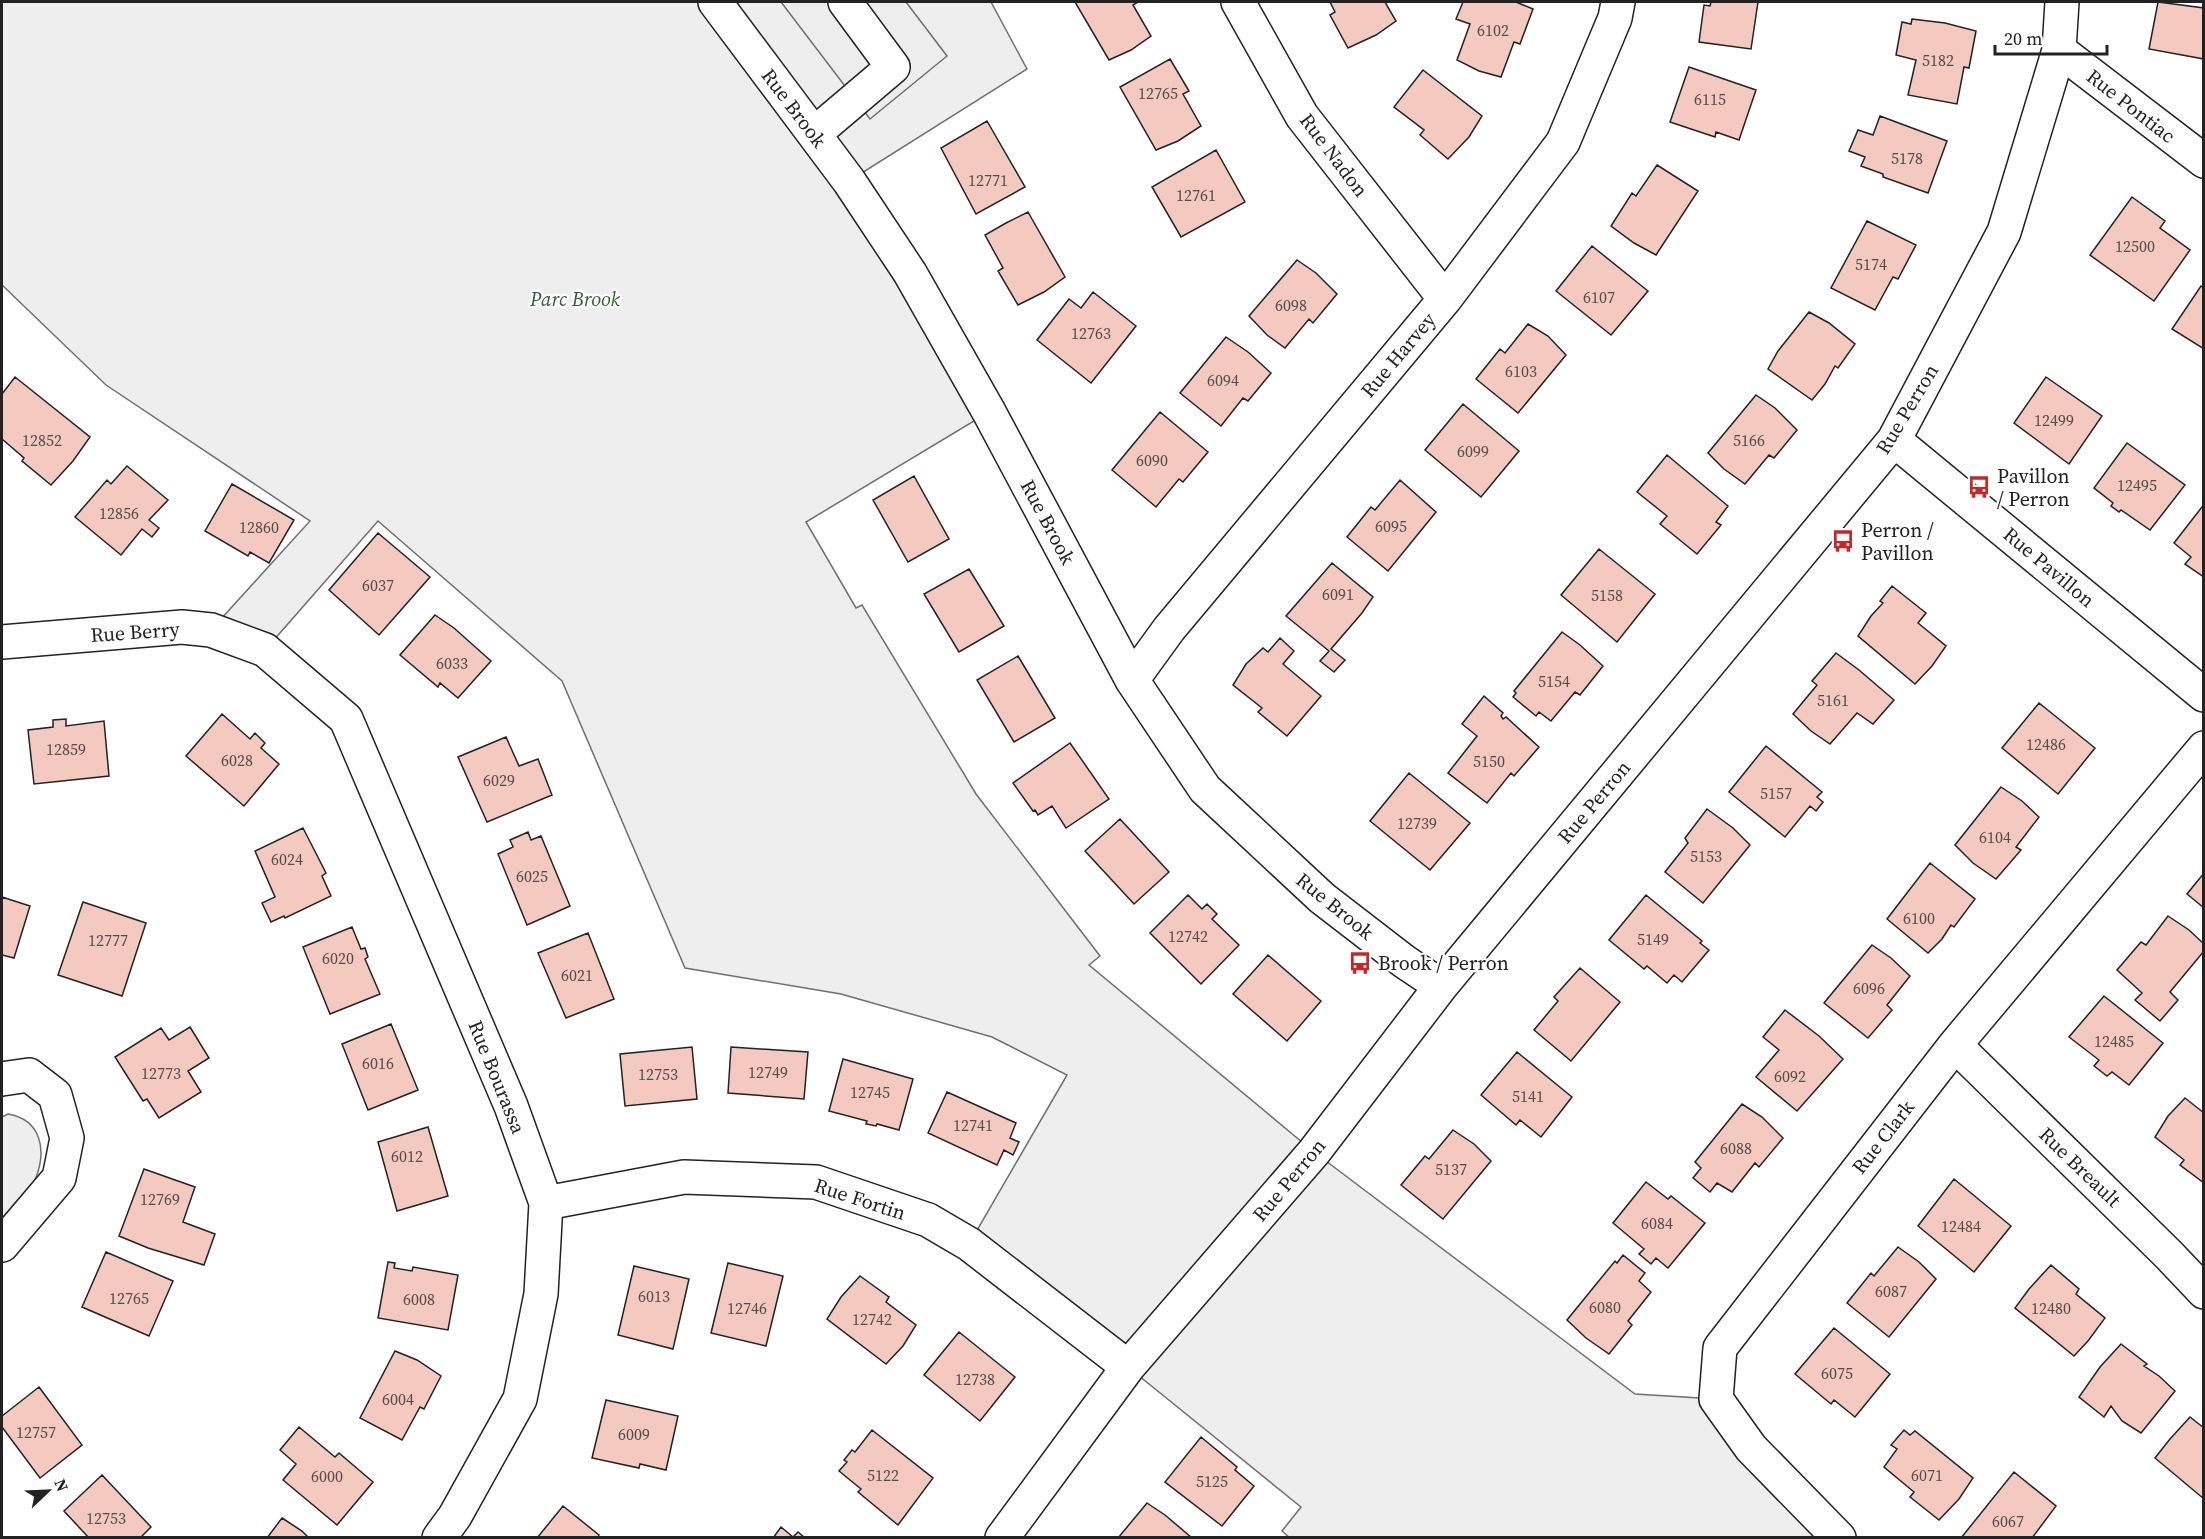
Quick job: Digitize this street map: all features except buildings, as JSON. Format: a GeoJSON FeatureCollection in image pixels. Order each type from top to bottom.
{"type":"FeatureCollection","features":[{"type":"Feature","properties":{"kind":"street","name":"Rue Brook"},"geometry":{"type":"LineString","coordinates":[[715,2],[849,181],[910,273],[989,412],[1132,680],[1205,789],[1322,898],[1441,986]]}},
{"type":"Feature","properties":{"kind":"street"},"geometry":{"type":"LineString","coordinates":[[814,134],[893,67],[845,2]]}},
{"type":"Feature","properties":{"kind":"street","name":"Rue Nadon"},"geometry":{"type":"LineString","coordinates":[[1238,2],[1302,116],[1445,299]]}},
{"type":"Feature","properties":{"kind":"street","name":"Rue Harvey"},"geometry":{"type":"LineString","coordinates":[[1132,680],[1169,629],[1445,299],[1563,142],[1615,18],[1618,2]]}},
{"type":"Feature","properties":{"kind":"street","name":"Rue Perron"},"geometry":{"type":"LineString","coordinates":[[1002,1538],[1128,1367],[1314,1152],[1441,986],[1894,440],[2004,232],[2059,50],[2062,2]]}},
{"type":"Feature","properties":{"kind":"street","name":"Rue Pontiac"},"geometry":{"type":"LineString","coordinates":[[2059,50],[2204,161]]}},
{"type":"Feature","properties":{"kind":"street","name":"Rue Pavillon"},"geometry":{"type":"LineString","coordinates":[[1894,440],[2204,695]]}},
{"type":"Feature","properties":{"kind":"street","name":"Rue Berry"},"geometry":{"type":"LineString","coordinates":[[2,642],[183,627],[219,632],[265,650]]}},
{"type":"Feature","properties":{"kind":"street","name":"Rue Bourassa"},"geometry":{"type":"LineString","coordinates":[[265,650],[346,719],[511,1106],[546,1203],[541,1294],[520,1399],[455,1516],[439,1538]]}},
{"type":"Feature","properties":{"kind":"street","name":"Rue Clark"},"geometry":{"type":"LineString","coordinates":[[1839,1538],[1751,1448],[1716,1399],[1720,1348],[1955,1045],[2204,748]]}},
{"type":"Feature","properties":{"kind":"street","name":"Rue Breault"},"geometry":{"type":"LineString","coordinates":[[1955,1045],[2204,1292]]}},
{"type":"Feature","properties":{"kind":"street"},"geometry":{"type":"LineString","coordinates":[[2,1079],[28,1075],[55,1095],[67,1138],[59,1178],[2,1245]]}},
{"type":"Feature","properties":{"kind":"street","name":"Rue Fortin"},"geometry":{"type":"LineString","coordinates":[[546,1203],[684,1177],[816,1182],[928,1220],[969,1244],[1128,1367]]}},
{"type":"Feature","properties":{"kind":"green space","name":"Parc Brook"},"geometry":{"type":"Polygon","coordinates":[[[2,2],[991,2],[1027,69],[849,181],[989,412],[806,522],[856,608],[862,605],[976,794],[1100,956],[1089,965],[1314,1152],[1635,1394],[1716,1399],[1839,1537],[1290,1538],[1282,1531],[1301,1507],[1128,1367],[969,1244],[1067,1075],[992,1037],[841,994],[685,968],[562,681],[378,521],[265,650],[211,630],[310,521],[106,385],[2,285],[2,2]]]}},
{"type":"Feature","properties":{"kind":"green space"},"geometry":{"type":"Polygon","coordinates":[[[8,1114],[19,1117],[35,1130],[39,1138],[41,1158],[32,1185],[2,1220],[2,1117],[8,1114]]]}},
{"type":"Feature","properties":{"kind":"shaded area"},"geometry":{"type":"Polygon","coordinates":[[[781,2],[906,2],[947,56],[870,119],[781,2]]]}},
{"type":"Feature","properties":{"kind":"place","name":"Pavillon / Perron"},"geometry":{"type":"Point","coordinates":[1979,487]}},
{"type":"Feature","properties":{"kind":"place","name":"Perron / Pavillon"},"geometry":{"type":"Point","coordinates":[1843,541]}},
{"type":"Feature","properties":{"kind":"place","name":"Brook / Perron"},"geometry":{"type":"Point","coordinates":[1360,963]}}]}
